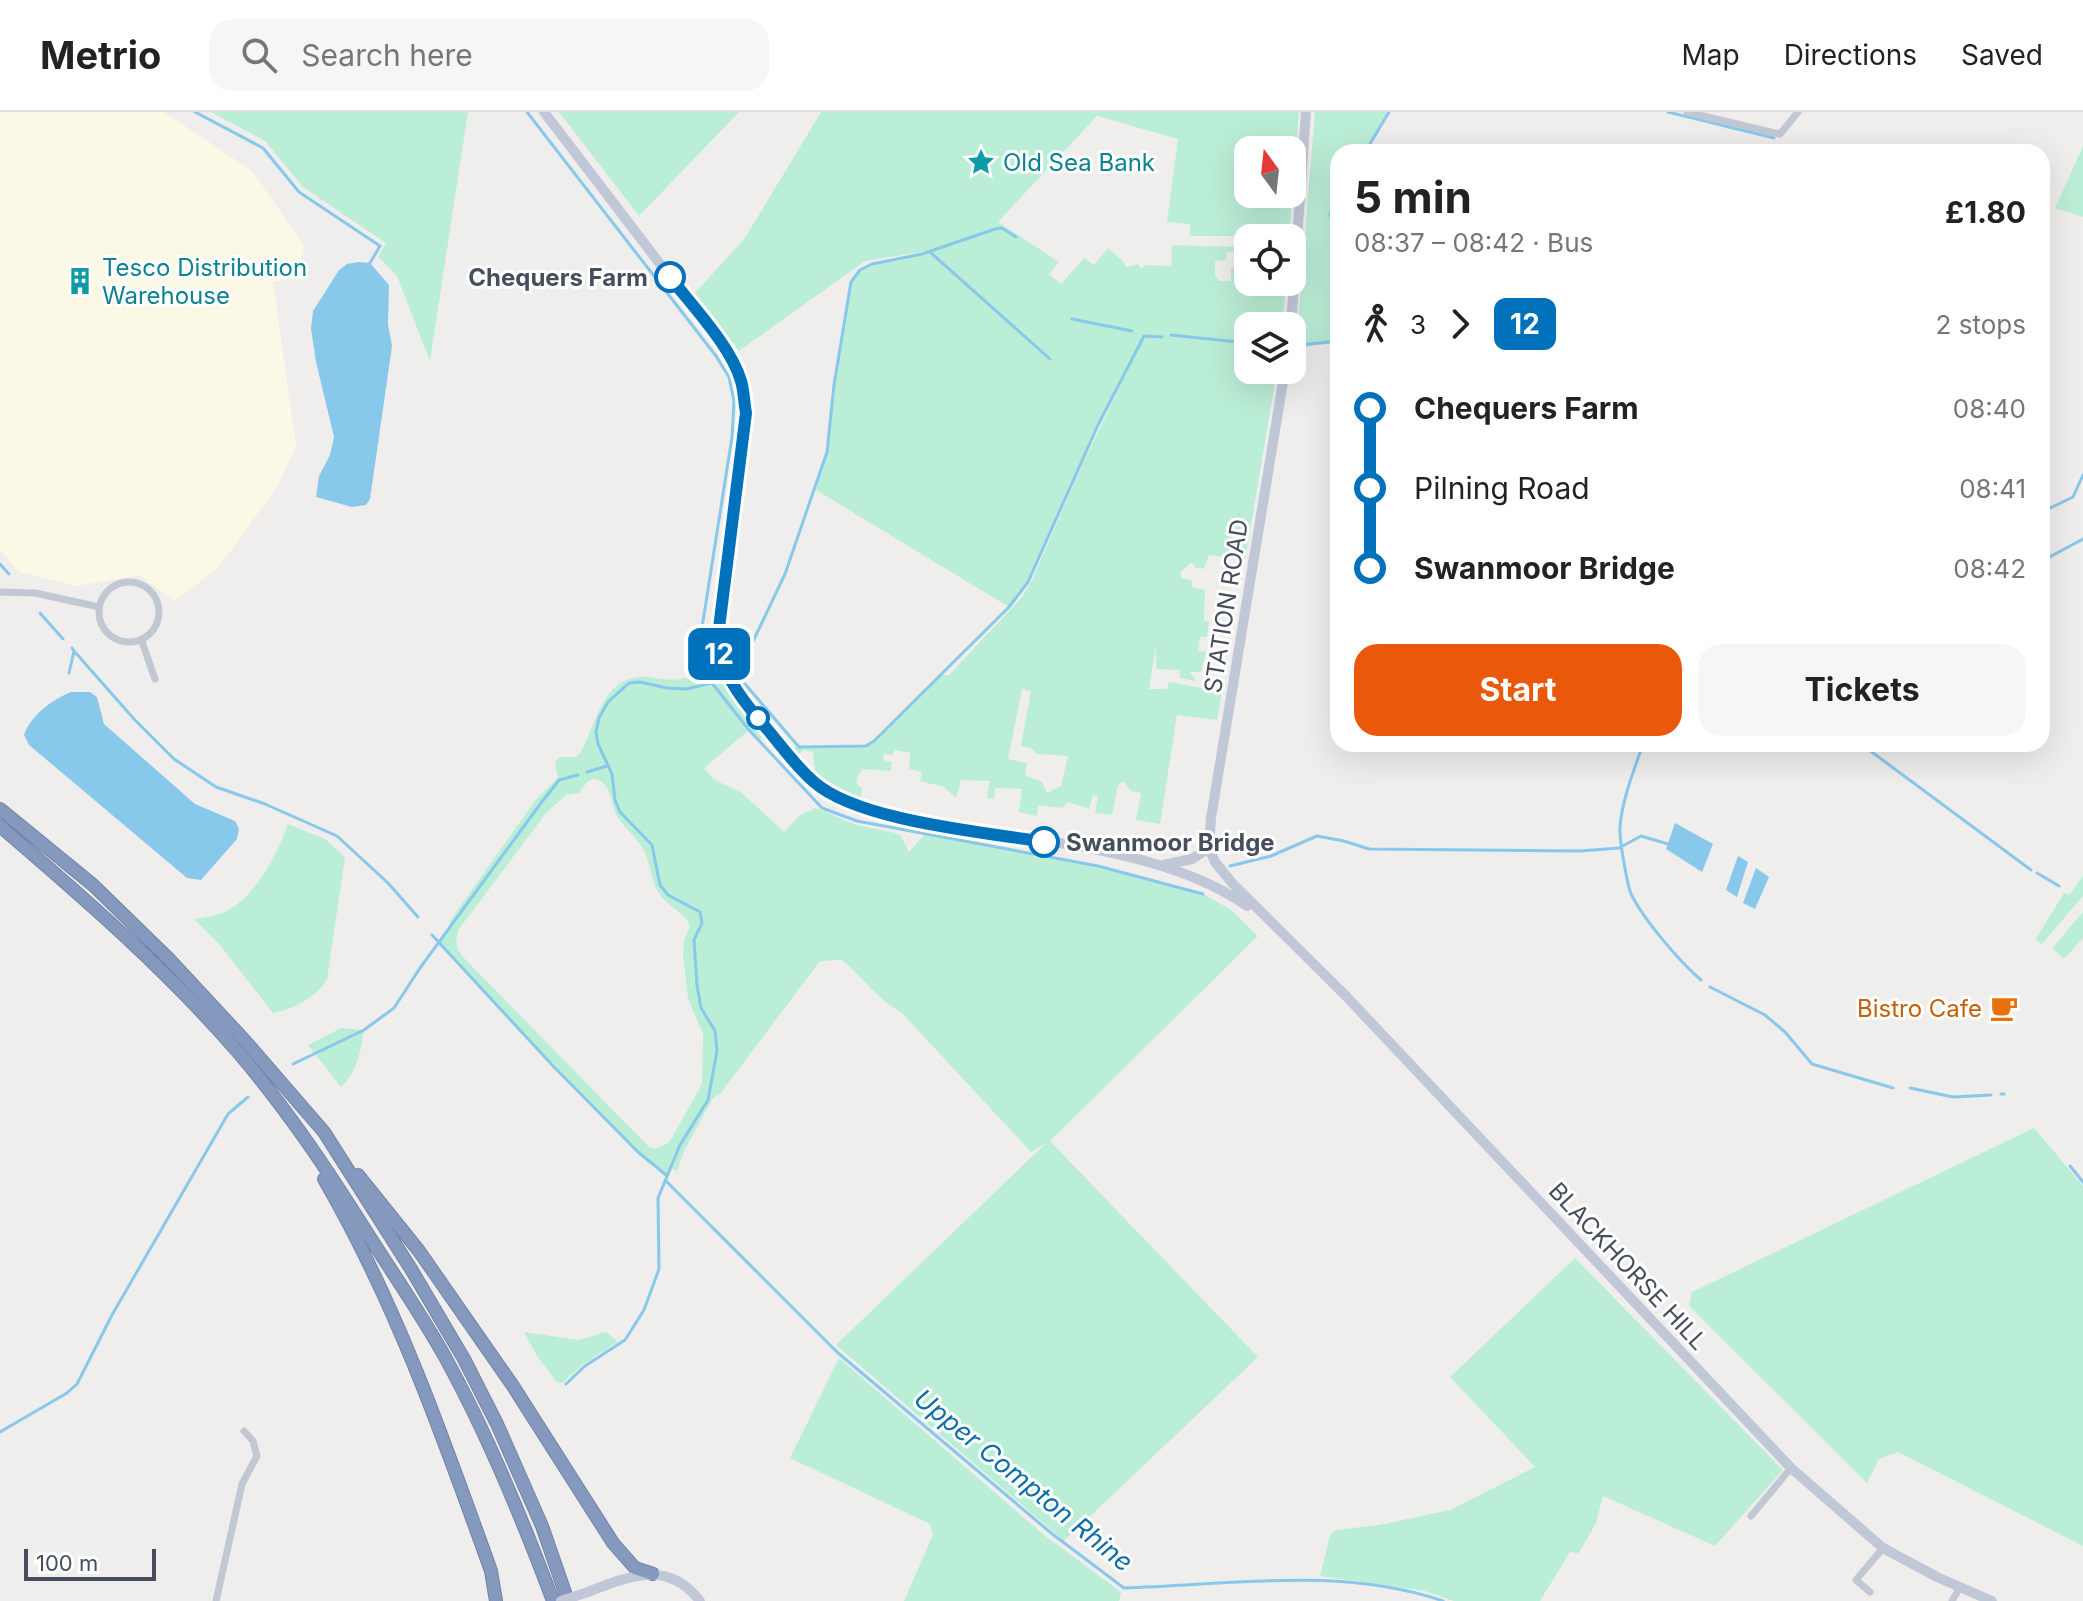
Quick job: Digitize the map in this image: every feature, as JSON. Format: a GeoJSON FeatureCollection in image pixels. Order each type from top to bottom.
{"type":"FeatureCollection","features":[{"type":"Feature","properties":{"kind":"highway"},"geometry":{"type":"LineString","coordinates":[[0,809],[93,885],[169,959],[324,1132],[419,1251],[513,1386],[613,1543],[635,1568],[653,1574]]}},
{"type":"Feature","properties":{"kind":"highway"},"geometry":{"type":"LineString","coordinates":[[0,826],[87,901],[159,969],[236,1050],[282,1106],[346,1199],[447,1361],[516,1505],[553,1601]]}},
{"type":"Feature","properties":{"kind":"highway"},"geometry":{"type":"LineString","coordinates":[[282,1106],[383,1290],[425,1386],[491,1571],[496,1601]]}},
{"type":"Feature","properties":{"kind":"highway"},"geometry":{"type":"LineString","coordinates":[[324,1132],[464,1359],[542,1526],[568,1601]]}},
{"type":"Feature","properties":{"kind":"main road"},"geometry":{"type":"LineString","coordinates":[[544,112],[725,349],[741,379],[746,413],[719,623],[719,654],[747,705],[813,782],[838,799],[866,809],[1162,865],[1227,892],[1264,918]]}},
{"type":"Feature","properties":{"kind":"main road"},"geometry":{"type":"LineString","coordinates":[[1292,312],[1306,112]]}},
{"type":"Feature","properties":{"kind":"main road","name":"STATION ROAD"},"geometry":{"type":"LineString","coordinates":[[1209,848],[1211,818],[1283,384]]}},
{"type":"Feature","properties":{"kind":"main road"},"geometry":{"type":"LineString","coordinates":[[1162,865],[1192,859],[1209,848],[1215,862],[1264,918]]}},
{"type":"Feature","properties":{"kind":"main road","name":"BLACKHORSE HILL"},"geometry":{"type":"LineString","coordinates":[[1264,918],[1345,995],[1791,1468],[1901,1560],[1992,1601]]}},
{"type":"Feature","properties":{"kind":"main road"},"geometry":{"type":"LineString","coordinates":[[561,1601],[636,1574],[653,1574],[680,1582],[700,1601]]}},
{"type":"Feature","properties":{"kind":"street"},"geometry":{"type":"LineString","coordinates":[[1687,112],[1776,134],[1786,129],[1798,112]]}},
{"type":"Feature","properties":{"kind":"street"},"geometry":{"type":"LineString","coordinates":[[134,582],[149,590],[158,606],[158,616],[149,634],[141,639],[123,641],[107,633],[101,625],[99,607],[107,590],[134,582]]}},
{"type":"Feature","properties":{"kind":"street"},"geometry":{"type":"LineString","coordinates":[[0,592],[35,593],[99,607]]}},
{"type":"Feature","properties":{"kind":"street"},"geometry":{"type":"LineString","coordinates":[[141,639],[155,679]]}},
{"type":"Feature","properties":{"kind":"street"},"geometry":{"type":"LineString","coordinates":[[216,1601],[242,1484],[257,1456],[253,1441],[244,1431]]}},
{"type":"Feature","properties":{"kind":"street"},"geometry":{"type":"LineString","coordinates":[[1751,1516],[1791,1468]]}},
{"type":"Feature","properties":{"kind":"street"},"geometry":{"type":"LineString","coordinates":[[1758,1507],[1767,1515]]}},
{"type":"Feature","properties":{"kind":"street"},"geometry":{"type":"LineString","coordinates":[[1870,1592],[1856,1580],[1883,1548]]}},
{"type":"Feature","properties":{"kind":"street"},"geometry":{"type":"LineString","coordinates":[[1952,1601],[1960,1587]]}},
{"type":"Feature","properties":{"kind":"shaded area"},"geometry":{"type":"Polygon","coordinates":[[[0,112],[164,112],[252,171],[305,247],[296,277],[273,282],[296,446],[277,487],[218,568],[174,601],[140,575],[76,586],[20,572],[0,550],[0,112]]]}},
{"type":"Feature","properties":{"kind":"green space"},"geometry":{"type":"Polygon","coordinates":[[[211,112],[468,112],[430,361],[397,276],[378,257],[386,243],[303,187],[265,141],[211,112]]]}},
{"type":"Feature","properties":{"kind":"green space"},"geometry":{"type":"Polygon","coordinates":[[[559,112],[739,112],[639,216],[559,112]]]}},
{"type":"Feature","properties":{"kind":"green space"},"geometry":{"type":"Polygon","coordinates":[[[821,112],[1299,112],[1297,136],[1234,136],[1234,208],[1291,208],[1290,224],[1234,224],[1234,236],[1190,236],[1190,224],[1167,222],[1178,139],[1097,116],[998,222],[1059,262],[1049,274],[1061,284],[1084,258],[1094,265],[1108,248],[1126,267],[1138,264],[1141,269],[1146,265],[1171,266],[1172,245],[1234,247],[1234,252],[1226,252],[1226,260],[1215,261],[1215,276],[1219,281],[1231,281],[1231,267],[1234,267],[1234,296],[1285,296],[1283,312],[1234,312],[1234,384],[1275,384],[1245,561],[1209,555],[1204,569],[1190,563],[1181,572],[1181,578],[1192,580],[1192,587],[1205,590],[1204,620],[1209,622],[1207,637],[1200,637],[1198,651],[1206,652],[1201,672],[1190,672],[1196,681],[1180,678],[1180,670],[1156,669],[1156,646],[1149,689],[1167,689],[1169,682],[1222,692],[1217,720],[1177,715],[1160,824],[1136,820],[1141,793],[1130,791],[1124,781],[1118,785],[1112,815],[1095,813],[1098,796],[1093,795],[1089,809],[1068,802],[1062,808],[1038,805],[1037,816],[1019,812],[1022,789],[995,788],[994,799],[987,798],[990,781],[961,780],[956,798],[944,787],[920,781],[922,772],[909,769],[910,753],[895,750],[892,755],[884,754],[883,760],[892,762],[891,771],[862,769],[859,773],[856,782],[862,789],[861,799],[820,777],[815,771],[813,752],[804,750],[799,754],[794,747],[865,746],[874,741],[942,675],[949,675],[1022,597],[1143,338],[1098,425],[1028,582],[1009,607],[816,490],[827,452],[834,385],[851,282],[867,268],[877,264],[929,251],[865,261],[739,351],[695,293],[745,238],[821,112]],[[1022,689],[1008,759],[1027,763],[1025,775],[1042,782],[1047,793],[1061,786],[1068,756],[1037,754],[1031,748],[1021,746],[1031,691],[1022,689]]]}},
{"type":"Feature","properties":{"kind":"green space"},"geometry":{"type":"Polygon","coordinates":[[[1315,112],[1387,112],[1369,144],[1330,144],[1330,344],[1306,346],[1306,312],[1299,312],[1300,296],[1306,296],[1306,224],[1315,112]]]}},
{"type":"Feature","properties":{"kind":"green space"},"geometry":{"type":"Polygon","coordinates":[[[2083,146],[2083,217],[2055,208],[2083,146]]]}},
{"type":"Feature","properties":{"kind":"green space"},"geometry":{"type":"Polygon","coordinates":[[[714,660],[738,700],[766,734],[759,740],[749,730],[704,768],[713,779],[742,793],[784,832],[800,815],[816,808],[856,825],[896,833],[901,836],[909,852],[925,834],[1098,866],[1203,894],[1230,909],[1258,936],[1050,1141],[1258,1357],[1064,1541],[836,1345],[1046,1143],[1031,1152],[901,1012],[842,960],[820,961],[720,1094],[713,1098],[684,1151],[677,1171],[671,1168],[667,1176],[638,1152],[554,1067],[439,943],[452,925],[449,922],[537,798],[558,778],[555,762],[560,757],[576,757],[581,752],[611,692],[633,678],[681,679],[692,675],[693,663],[714,660]],[[588,781],[579,793],[566,795],[547,812],[459,929],[457,945],[465,959],[649,1147],[655,1149],[669,1143],[702,1084],[703,1034],[688,999],[683,955],[684,940],[690,926],[660,895],[643,848],[618,818],[607,789],[600,781],[588,781]]]}},
{"type":"Feature","properties":{"kind":"green space"},"geometry":{"type":"Polygon","coordinates":[[[288,824],[325,839],[345,857],[327,980],[303,1002],[273,1013],[220,945],[194,919],[226,911],[245,897],[268,868],[288,824]]]}},
{"type":"Feature","properties":{"kind":"green space"},"geometry":{"type":"Polygon","coordinates":[[[2083,876],[2083,896],[2042,944],[2035,940],[2064,893],[2069,895],[2083,876]]]}},
{"type":"Feature","properties":{"kind":"green space"},"geometry":{"type":"Polygon","coordinates":[[[2083,912],[2083,938],[2064,959],[2052,948],[2083,912]]]}},
{"type":"Feature","properties":{"kind":"green space"},"geometry":{"type":"Polygon","coordinates":[[[341,1028],[364,1030],[355,1068],[341,1087],[308,1045],[341,1028]]]}},
{"type":"Feature","properties":{"kind":"green space"},"geometry":{"type":"Polygon","coordinates":[[[2034,1128],[2083,1186],[2083,1546],[1898,1452],[1879,1459],[1867,1483],[1689,1306],[1692,1292],[2034,1128]]]}},
{"type":"Feature","properties":{"kind":"green space"},"geometry":{"type":"Polygon","coordinates":[[[1575,1258],[1783,1470],[1715,1546],[1603,1496],[1596,1523],[1579,1553],[1570,1552],[1540,1601],[1454,1601],[1425,1591],[1320,1576],[1330,1535],[1336,1530],[1379,1525],[1450,1510],[1535,1467],[1450,1377],[1575,1258]]]}},
{"type":"Feature","properties":{"kind":"green space"},"geometry":{"type":"Polygon","coordinates":[[[524,1332],[579,1340],[606,1332],[618,1342],[585,1363],[562,1383],[557,1382],[537,1356],[524,1332]]]}},
{"type":"Feature","properties":{"kind":"green space"},"geometry":{"type":"Polygon","coordinates":[[[839,1358],[1044,1535],[1121,1592],[1119,1601],[904,1601],[933,1535],[930,1524],[790,1458],[839,1358]]]}},
{"type":"Feature","properties":{"kind":"water"},"geometry":{"type":"Polygon","coordinates":[[[370,263],[389,285],[388,324],[392,346],[370,499],[366,505],[352,507],[316,497],[319,476],[330,455],[334,437],[311,329],[313,311],[339,270],[347,264],[370,263]]]}},
{"type":"Feature","properties":{"kind":"water"},"geometry":{"type":"Polygon","coordinates":[[[71,692],[90,692],[97,697],[104,724],[195,804],[235,821],[239,829],[237,839],[201,880],[187,878],[29,745],[24,735],[32,721],[50,704],[71,692]]]}},
{"type":"Feature","properties":{"kind":"water"},"geometry":{"type":"Polygon","coordinates":[[[1675,823],[1713,844],[1702,872],[1666,849],[1675,823]]]}},
{"type":"Feature","properties":{"kind":"water"},"geometry":{"type":"Polygon","coordinates":[[[1738,856],[1748,862],[1737,897],[1726,890],[1738,856]]]}},
{"type":"Feature","properties":{"kind":"water"},"geometry":{"type":"Polygon","coordinates":[[[1756,868],[1769,877],[1755,909],[1743,903],[1756,868]]]}},
{"type":"Feature","properties":{"kind":"waterway"},"geometry":{"type":"LineString","coordinates":[[195,112],[263,148],[299,192],[380,246],[370,263]]}},
{"type":"Feature","properties":{"kind":"waterway"},"geometry":{"type":"LineString","coordinates":[[527,112],[729,377],[734,401],[732,437],[701,634],[712,683],[749,730],[822,808],[857,821],[1098,866],[1203,894]]}},
{"type":"Feature","properties":{"kind":"waterway"},"geometry":{"type":"LineString","coordinates":[[1370,144],[1389,112]]}},
{"type":"Feature","properties":{"kind":"waterway"},"geometry":{"type":"LineString","coordinates":[[1668,112],[1774,138]]}},
{"type":"Feature","properties":{"kind":"waterway"},"geometry":{"type":"LineString","coordinates":[[1016,237],[1002,228],[995,229],[922,254],[872,264],[860,270],[851,282],[834,385],[827,452],[785,574],[739,677],[799,747],[866,746],[874,741],[1009,607],[1028,582],[1098,425],[1144,336],[1162,337]]}},
{"type":"Feature","properties":{"kind":"waterway"},"geometry":{"type":"LineString","coordinates":[[930,252],[1050,359]]}},
{"type":"Feature","properties":{"kind":"waterway"},"geometry":{"type":"LineString","coordinates":[[1072,319],[1132,331]]}},
{"type":"Feature","properties":{"kind":"waterway"},"geometry":{"type":"LineString","coordinates":[[1171,335],[1234,342]]}},
{"type":"Feature","properties":{"kind":"waterway"},"geometry":{"type":"LineString","coordinates":[[1306,344],[1330,342]]}},
{"type":"Feature","properties":{"kind":"waterway"},"geometry":{"type":"LineString","coordinates":[[2050,508],[2073,497],[2083,475]]}},
{"type":"Feature","properties":{"kind":"waterway"},"geometry":{"type":"LineString","coordinates":[[2050,557],[2083,539]]}},
{"type":"Feature","properties":{"kind":"waterway"},"geometry":{"type":"LineString","coordinates":[[0,564],[9,574]]}},
{"type":"Feature","properties":{"kind":"waterway"},"geometry":{"type":"LineString","coordinates":[[40,613],[63,639]]}},
{"type":"Feature","properties":{"kind":"waterway"},"geometry":{"type":"LineString","coordinates":[[722,632],[748,651]]}},
{"type":"Feature","properties":{"kind":"waterway"},"geometry":{"type":"LineString","coordinates":[[69,673],[72,648]]}},
{"type":"Feature","properties":{"kind":"waterway"},"geometry":{"type":"LineString","coordinates":[[74,651],[174,759],[216,787],[265,804],[337,836],[388,883],[418,917]]}},
{"type":"Feature","properties":{"kind":"waterway"},"geometry":{"type":"LineString","coordinates":[[566,1384],[585,1366],[625,1340],[644,1310],[659,1269],[658,1198],[680,1145],[708,1100],[717,1051],[715,1031],[701,1008],[697,985],[694,940],[702,923],[700,912],[668,895],[660,885],[652,845],[620,812],[615,800],[612,774],[598,744],[596,732],[599,718],[608,702],[629,683],[687,689],[712,683]]}},
{"type":"Feature","properties":{"kind":"waterway"},"geometry":{"type":"LineString","coordinates":[[1640,752],[1620,827],[1629,888],[1653,928],[1701,980]]}},
{"type":"Feature","properties":{"kind":"waterway"},"geometry":{"type":"LineString","coordinates":[[1872,752],[2031,870]]}},
{"type":"Feature","properties":{"kind":"waterway"},"geometry":{"type":"LineString","coordinates":[[587,772],[607,766]]}},
{"type":"Feature","properties":{"kind":"waterway"},"geometry":{"type":"LineString","coordinates":[[293,1064],[364,1030],[394,1008],[559,780],[578,775]]}},
{"type":"Feature","properties":{"kind":"waterway"},"geometry":{"type":"LineString","coordinates":[[1230,866],[1271,856],[1317,836],[1369,849],[1580,851],[1619,848],[1641,836],[1668,844]]}},
{"type":"Feature","properties":{"kind":"waterway"},"geometry":{"type":"LineString","coordinates":[[2037,873],[2059,886]]}},
{"type":"Feature","properties":{"kind":"waterway"},"geometry":{"type":"LineString","coordinates":[[432,935],[554,1067],[638,1152],[666,1175]]}},
{"type":"Feature","properties":{"kind":"waterway"},"geometry":{"type":"LineString","coordinates":[[1710,987],[1765,1015],[1785,1032],[1812,1064],[1893,1088]]}},
{"type":"Feature","properties":{"kind":"waterway"},"geometry":{"type":"LineString","coordinates":[[1910,1088],[1953,1097],[1991,1095]]}},
{"type":"Feature","properties":{"kind":"waterway"},"geometry":{"type":"LineString","coordinates":[[0,1432],[77,1384],[112,1315],[228,1114],[248,1097]]}},
{"type":"Feature","properties":{"kind":"waterway"},"geometry":{"type":"LineString","coordinates":[[2070,1166],[2083,1182]]}},
{"type":"Feature","properties":{"kind":"waterway","name":"Upper Compton Rhine"},"geometry":{"type":"LineString","coordinates":[[665,1180],[837,1352],[1051,1533],[1124,1588],[1325,1581],[1404,1590],[1443,1601]]}},
{"type":"Feature","properties":{"kind":"bus line","name":"12"},"geometry":{"type":"LineString","coordinates":[[670,277],[725,349],[741,379],[746,413],[718,636],[719,654],[730,681],[813,782],[838,799],[866,809],[921,821],[1044,842]]}},
{"type":"Feature","properties":{"kind":"place","name":"Old Sea Bank"},"geometry":{"type":"Point","coordinates":[981,162]}},
{"type":"Feature","properties":{"kind":"place","name":"Chequers Farm"},"geometry":{"type":"Point","coordinates":[670,277]}},
{"type":"Feature","properties":{"kind":"place","name":"Tesco Distribution Warehouse"},"geometry":{"type":"Point","coordinates":[80,281]}},
{"type":"Feature","properties":{"kind":"place","name":"Swanmoor Bridge"},"geometry":{"type":"Point","coordinates":[1044,842]}},
{"type":"Feature","properties":{"kind":"place","name":"Bistro Cafe"},"geometry":{"type":"Point","coordinates":[2004,1008]}}]}
